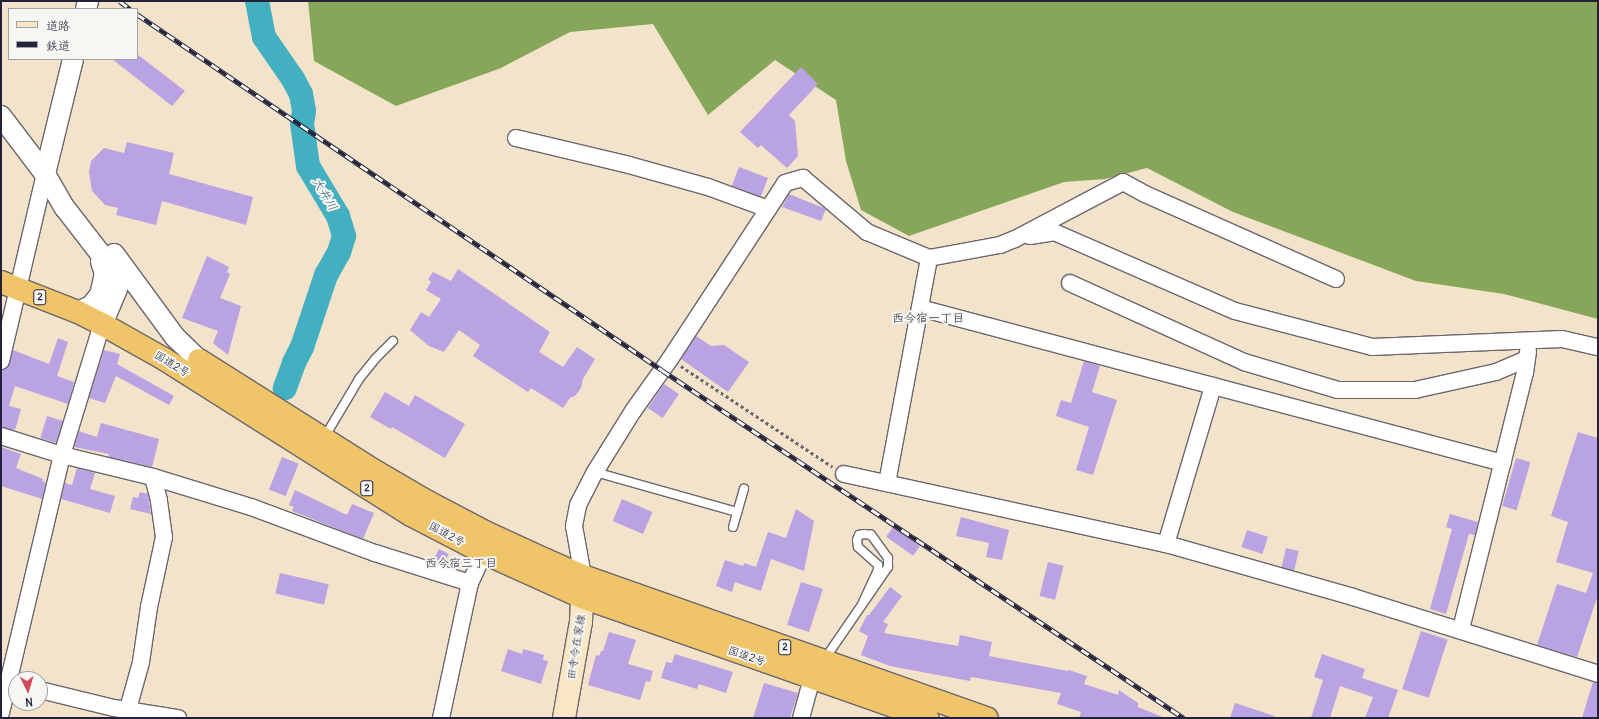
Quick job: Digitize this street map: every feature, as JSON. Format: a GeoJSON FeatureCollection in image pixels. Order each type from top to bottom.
{"type":"FeatureCollection","features":[{"type":"Feature","properties":{"kind":"highway","name":"国道2号"},"geometry":{"type":"LineString","coordinates":[[10,285],[78,312],[164,359],[411,515],[484,553],[583,586],[818,669],[987,718]]}},
{"type":"Feature","properties":{"kind":"highway","name":"国道2号"},"geometry":{"type":"LineString","coordinates":[[199,360],[387,478],[583,586]]}},
{"type":"Feature","properties":{"kind":"highway","name":"国道2号"},"geometry":{"type":"LineString","coordinates":[[818,669],[927,718]]}},
{"type":"Feature","properties":{"kind":"main road","name":"田寺今在家線"},"geometry":{"type":"LineString","coordinates":[[564,718],[581,622],[583,586]]}},
{"type":"Feature","properties":{"kind":"street"},"geometry":{"type":"LineString","coordinates":[[1,361],[10,285],[45,174],[73,60]]}},
{"type":"Feature","properties":{"kind":"street"},"geometry":{"type":"LineString","coordinates":[[1,116],[45,174],[64,208],[114,270],[117,282],[114,298],[102,324],[62,455],[10,671]]}},
{"type":"Feature","properties":{"kind":"street"},"geometry":{"type":"LineString","coordinates":[[516,138],[629,165],[708,187],[768,209]]}},
{"type":"Feature","properties":{"kind":"street"},"geometry":{"type":"LineString","coordinates":[[45,174],[76,203],[175,337],[199,360]]}},
{"type":"Feature","properties":{"kind":"street"},"geometry":{"type":"LineString","coordinates":[[583,586],[574,526],[578,505],[633,411],[670,359],[785,183],[803,178],[867,232],[929,258],[1000,245],[1015,239],[1123,182],[1145,194],[1336,279]]}},
{"type":"Feature","properties":{"kind":"street"},"geometry":{"type":"LineString","coordinates":[[1015,239],[1054,232],[1235,311],[1372,348],[1562,339],[1598,347]]}},
{"type":"Feature","properties":{"kind":"street"},"geometry":{"type":"LineString","coordinates":[[78,312],[91,306],[96,301],[105,280],[104,268],[94,246]]}},
{"type":"Feature","properties":{"kind":"street"},"geometry":{"type":"LineString","coordinates":[[887,483],[929,258]]}},
{"type":"Feature","properties":{"kind":"street"},"geometry":{"type":"LineString","coordinates":[[1070,283],[1244,362],[1338,390],[1415,390],[1496,372],[1526,359]]}},
{"type":"Feature","properties":{"kind":"street"},"geometry":{"type":"LineString","coordinates":[[920,308],[1502,463]]}},
{"type":"Feature","properties":{"kind":"street"},"geometry":{"type":"LineString","coordinates":[[1461,629],[1526,373],[1526,359],[1530,340]]}},
{"type":"Feature","properties":{"kind":"street"},"geometry":{"type":"LineString","coordinates":[[1166,544],[1213,386]]}},
{"type":"Feature","properties":{"kind":"street"},"geometry":{"type":"LineString","coordinates":[[1,436],[62,455],[153,477],[251,507],[375,553],[470,583]]}},
{"type":"Feature","properties":{"kind":"street"},"geometry":{"type":"LineString","coordinates":[[844,474],[1166,544],[1461,629],[1598,674]]}},
{"type":"Feature","properties":{"kind":"street"},"geometry":{"type":"LineString","coordinates":[[128,709],[140,662],[149,607],[164,537],[159,500],[153,477]]}},
{"type":"Feature","properties":{"kind":"street"},"geometry":{"type":"LineString","coordinates":[[441,718],[470,583],[484,553]]}},
{"type":"Feature","properties":{"kind":"street"},"geometry":{"type":"LineString","coordinates":[[801,718],[818,669]]}},
{"type":"Feature","properties":{"kind":"street"},"geometry":{"type":"LineString","coordinates":[[1,713],[8,680]]}},
{"type":"Feature","properties":{"kind":"street"},"geometry":{"type":"LineString","coordinates":[[48,692],[114,708],[178,718]]}},
{"type":"Feature","properties":{"kind":"lane"},"geometry":{"type":"LineString","coordinates":[[324,439],[359,380],[376,358],[393,341]]}},
{"type":"Feature","properties":{"kind":"lane"},"geometry":{"type":"LineString","coordinates":[[596,472],[737,512]]}},
{"type":"Feature","properties":{"kind":"lane"},"geometry":{"type":"LineString","coordinates":[[733,527],[744,489]]}},
{"type":"Feature","properties":{"kind":"lane"},"geometry":{"type":"LineString","coordinates":[[818,669],[888,567],[888,558],[870,535],[864,534],[859,535],[857,540],[858,547],[878,565],[878,570],[863,602]]}},
{"type":"Feature","properties":{"kind":"path"},"geometry":{"type":"LineString","coordinates":[[670,359],[844,474]]}},
{"type":"Feature","properties":{"kind":"green space"},"geometry":{"type":"Polygon","coordinates":[[[308,1],[1598,1],[1598,319],[1504,294],[1416,281],[1233,212],[1147,168],[1105,179],[1064,182],[909,236],[861,210],[846,161],[836,100],[775,60],[708,115],[653,24],[570,32],[501,68],[396,106],[314,61],[308,1]]]}},
{"type":"Feature","properties":{"kind":"building"},"geometry":{"type":"Polygon","coordinates":[[[138,55],[185,91],[172,106],[113,60],[138,60],[138,55]]]}},
{"type":"Feature","properties":{"kind":"building"},"geometry":{"type":"Polygon","coordinates":[[[801,67],[818,84],[789,115],[795,121],[798,156],[787,168],[761,145],[758,148],[740,132],[801,67]]]}},
{"type":"Feature","properties":{"kind":"building"},"geometry":{"type":"Polygon","coordinates":[[[127,142],[174,153],[169,174],[253,197],[246,225],[162,201],[156,225],[116,215],[118,208],[105,205],[92,191],[89,172],[91,161],[104,148],[124,153],[127,142]]]}},
{"type":"Feature","properties":{"kind":"building"},"geometry":{"type":"Polygon","coordinates":[[[739,167],[768,178],[761,197],[732,186],[739,167]]]}},
{"type":"Feature","properties":{"kind":"building"},"geometry":{"type":"Polygon","coordinates":[[[789,194],[826,209],[821,221],[782,207],[789,194]]]}},
{"type":"Feature","properties":{"kind":"building"},"geometry":{"type":"Polygon","coordinates":[[[207,256],[229,267],[227,272],[230,274],[220,298],[241,306],[228,355],[213,343],[218,331],[182,318],[207,256]]]}},
{"type":"Feature","properties":{"kind":"building"},"geometry":{"type":"Polygon","coordinates":[[[458,269],[550,332],[539,352],[563,367],[577,347],[595,359],[583,379],[581,388],[575,396],[570,398],[563,408],[531,388],[528,392],[473,356],[480,345],[459,330],[444,352],[429,346],[410,330],[421,312],[429,317],[441,299],[426,290],[431,282],[428,279],[433,272],[451,281],[458,269]]]}},
{"type":"Feature","properties":{"kind":"building"},"geometry":{"type":"Polygon","coordinates":[[[696,336],[711,346],[724,345],[749,362],[728,392],[681,359],[696,336]]]}},
{"type":"Feature","properties":{"kind":"building"},"geometry":{"type":"Polygon","coordinates":[[[58,338],[68,342],[57,376],[74,382],[68,404],[15,386],[9,406],[21,409],[15,430],[1,427],[1,370],[8,367],[13,350],[49,364],[58,338]]]}},
{"type":"Feature","properties":{"kind":"building"},"geometry":{"type":"Polygon","coordinates":[[[104,350],[120,354],[117,364],[174,396],[169,405],[116,376],[105,403],[89,398],[104,350]]]}},
{"type":"Feature","properties":{"kind":"building"},"geometry":{"type":"Polygon","coordinates":[[[1084,361],[1100,366],[1092,392],[1117,400],[1093,475],[1076,470],[1089,427],[1056,416],[1061,400],[1071,403],[1084,361]]]}},
{"type":"Feature","properties":{"kind":"building"},"geometry":{"type":"Polygon","coordinates":[[[664,384],[679,394],[663,418],[648,408],[664,384]]]}},
{"type":"Feature","properties":{"kind":"building"},"geometry":{"type":"Polygon","coordinates":[[[385,392],[409,406],[415,395],[465,424],[445,458],[392,427],[391,429],[370,417],[385,392]]]}},
{"type":"Feature","properties":{"kind":"building"},"geometry":{"type":"Polygon","coordinates":[[[47,416],[63,421],[57,443],[40,438],[47,416]]]}},
{"type":"Feature","properties":{"kind":"building"},"geometry":{"type":"Polygon","coordinates":[[[101,423],[159,439],[152,467],[109,457],[109,454],[74,447],[79,431],[97,437],[101,423]]]}},
{"type":"Feature","properties":{"kind":"building"},"geometry":{"type":"Polygon","coordinates":[[[1578,432],[1598,438],[1598,595],[1577,657],[1537,645],[1557,584],[1586,593],[1593,573],[1556,562],[1568,522],[1551,516],[1578,432]]]}},
{"type":"Feature","properties":{"kind":"building"},"geometry":{"type":"Polygon","coordinates":[[[1,447],[21,454],[16,468],[43,479],[42,481],[46,483],[42,499],[1,486],[1,447]]]}},
{"type":"Feature","properties":{"kind":"building"},"geometry":{"type":"Polygon","coordinates":[[[282,457],[299,464],[286,496],[269,489],[282,457]]]}},
{"type":"Feature","properties":{"kind":"building"},"geometry":{"type":"Polygon","coordinates":[[[1516,458],[1530,462],[1517,510],[1502,506],[1516,458]]]}},
{"type":"Feature","properties":{"kind":"building"},"geometry":{"type":"Polygon","coordinates":[[[77,468],[95,473],[90,489],[115,496],[110,513],[61,499],[65,483],[72,485],[77,468]]]}},
{"type":"Feature","properties":{"kind":"building"},"geometry":{"type":"Polygon","coordinates":[[[295,490],[347,515],[352,504],[374,513],[363,539],[292,511],[294,507],[289,505],[295,490]]]}},
{"type":"Feature","properties":{"kind":"building"},"geometry":{"type":"Polygon","coordinates":[[[140,492],[148,494],[151,514],[130,509],[133,497],[138,498],[140,492]]]}},
{"type":"Feature","properties":{"kind":"building"},"geometry":{"type":"Polygon","coordinates":[[[622,499],[652,512],[643,534],[613,521],[622,499]]]}},
{"type":"Feature","properties":{"kind":"building"},"geometry":{"type":"Polygon","coordinates":[[[796,509],[814,521],[804,571],[771,559],[761,591],[735,582],[732,592],[716,586],[725,560],[743,566],[744,563],[756,567],[768,532],[786,538],[796,509]]]}},
{"type":"Feature","properties":{"kind":"building"},"geometry":{"type":"Polygon","coordinates":[[[1450,514],[1478,522],[1475,535],[1469,534],[1446,614],[1430,609],[1452,529],[1446,527],[1450,514]]]}},
{"type":"Feature","properties":{"kind":"building"},"geometry":{"type":"Polygon","coordinates":[[[961,517],[1009,530],[1002,560],[986,557],[989,543],[956,536],[961,517]]]}},
{"type":"Feature","properties":{"kind":"building"},"geometry":{"type":"Polygon","coordinates":[[[893,527],[920,546],[913,556],[886,537],[893,527]]]}},
{"type":"Feature","properties":{"kind":"building"},"geometry":{"type":"Polygon","coordinates":[[[1247,530],[1268,537],[1262,554],[1241,547],[1247,530]]]}},
{"type":"Feature","properties":{"kind":"building"},"geometry":{"type":"Polygon","coordinates":[[[1286,548],[1299,551],[1294,570],[1282,567],[1286,548]]]}},
{"type":"Feature","properties":{"kind":"building"},"geometry":{"type":"Polygon","coordinates":[[[439,549],[449,554],[443,565],[434,560],[439,549]]]}},
{"type":"Feature","properties":{"kind":"building"},"geometry":{"type":"Polygon","coordinates":[[[1048,562],[1064,566],[1055,600],[1040,596],[1048,562]]]}},
{"type":"Feature","properties":{"kind":"building"},"geometry":{"type":"Polygon","coordinates":[[[280,573],[329,584],[324,605],[275,593],[280,573]]]}},
{"type":"Feature","properties":{"kind":"building"},"geometry":{"type":"Polygon","coordinates":[[[801,582],[823,589],[809,632],[787,625],[801,582]]]}},
{"type":"Feature","properties":{"kind":"building"},"geometry":{"type":"Polygon","coordinates":[[[890,587],[902,596],[883,622],[888,624],[884,633],[958,646],[960,635],[992,642],[989,656],[1069,670],[1087,676],[1084,684],[1118,695],[1119,690],[1138,703],[1138,707],[1165,718],[1079,718],[1081,712],[1057,704],[1061,693],[971,677],[970,681],[890,666],[861,655],[868,636],[859,631],[867,615],[869,615],[890,587]]]}},
{"type":"Feature","properties":{"kind":"building"},"geometry":{"type":"Polygon","coordinates":[[[1421,631],[1448,640],[1429,698],[1402,689],[1421,631]]]}},
{"type":"Feature","properties":{"kind":"building"},"geometry":{"type":"Polygon","coordinates":[[[609,632],[636,640],[628,664],[653,671],[650,682],[646,681],[640,700],[588,685],[596,655],[599,656],[601,651],[603,651],[609,632]]]}},
{"type":"Feature","properties":{"kind":"building"},"geometry":{"type":"Polygon","coordinates":[[[508,649],[522,654],[523,649],[544,655],[543,660],[548,661],[541,684],[501,671],[508,649]]]}},
{"type":"Feature","properties":{"kind":"building"},"geometry":{"type":"Polygon","coordinates":[[[675,654],[733,672],[726,693],[699,684],[697,689],[661,678],[666,662],[672,663],[675,654]]]}},
{"type":"Feature","properties":{"kind":"building"},"geometry":{"type":"Polygon","coordinates":[[[1322,654],[1365,669],[1362,678],[1398,690],[1388,718],[1365,718],[1373,697],[1340,686],[1330,718],[1311,718],[1323,680],[1314,677],[1322,654]]]}},
{"type":"Feature","properties":{"kind":"building"},"geometry":{"type":"Polygon","coordinates":[[[1593,682],[1598,683],[1598,718],[1582,718],[1593,682]]]}},
{"type":"Feature","properties":{"kind":"building"},"geometry":{"type":"Polygon","coordinates":[[[764,683],[798,693],[790,718],[753,718],[764,683]]]}},
{"type":"Feature","properties":{"kind":"building"},"geometry":{"type":"Polygon","coordinates":[[[1235,703],[1274,716],[1274,718],[1230,718],[1235,703]]]}},
{"type":"Feature","properties":{"kind":"waterway","name":"大井川"},"geometry":{"type":"LineString","coordinates":[[257,1],[264,37],[293,79],[301,94],[304,111],[302,123],[308,166],[338,216],[344,236],[339,252],[326,275],[302,347],[294,363],[285,388]]}},
{"type":"Feature","properties":{"kind":"railway"},"geometry":{"type":"LineString","coordinates":[[120,1],[129,8]]}},
{"type":"Feature","properties":{"kind":"railway"},"geometry":{"type":"LineString","coordinates":[[138,15],[662,370],[1184,718]]}},
{"type":"Feature","properties":{"kind":"district","name":"西今宿一丁目"},"geometry":{"type":"Point","coordinates":[928,318]}},
{"type":"Feature","properties":{"kind":"district","name":"西今宿三丁目"},"geometry":{"type":"Point","coordinates":[461,563]}}]}
